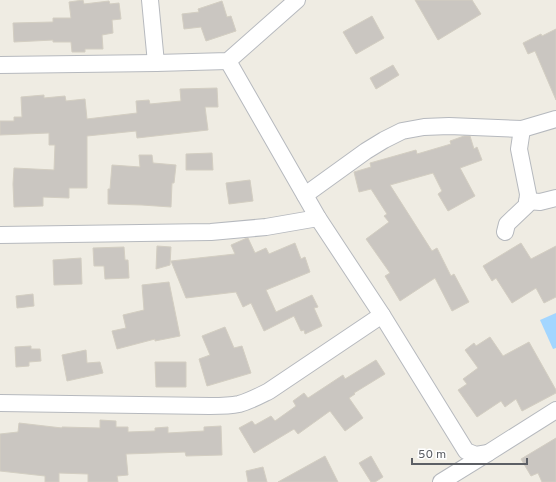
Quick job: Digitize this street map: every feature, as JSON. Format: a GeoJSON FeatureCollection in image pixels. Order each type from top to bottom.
{"type":"FeatureCollection","features":[{"type":"Feature","properties":{"kind":"street"},"geometry":{"type":"LineString","coordinates":[[150,0],[156,63]]}},
{"type":"Feature","properties":{"kind":"street"},"geometry":{"type":"LineString","coordinates":[[0,65],[228,61],[297,0]]}},
{"type":"Feature","properties":{"kind":"street"},"geometry":{"type":"LineString","coordinates":[[228,61],[318,218],[382,315],[466,451],[476,455],[488,452]]}},
{"type":"Feature","properties":{"kind":"street"},"geometry":{"type":"LineString","coordinates":[[305,195],[366,151],[384,140],[402,132],[424,127],[449,126],[522,129],[556,119]]}},
{"type":"Feature","properties":{"kind":"street"},"geometry":{"type":"LineString","coordinates":[[505,232],[507,224],[527,204],[528,194],[519,148],[522,129]]}},
{"type":"Feature","properties":{"kind":"street"},"geometry":{"type":"LineString","coordinates":[[527,201],[540,202],[556,198]]}},
{"type":"Feature","properties":{"kind":"street"},"geometry":{"type":"LineString","coordinates":[[0,234],[211,232],[266,227],[318,218]]}},
{"type":"Feature","properties":{"kind":"street"},"geometry":{"type":"LineString","coordinates":[[0,403],[210,406],[239,404],[269,391],[382,315]]}},
{"type":"Feature","properties":{"kind":"street"},"geometry":{"type":"LineString","coordinates":[[441,482],[556,410]]}},
{"type":"Feature","properties":{"kind":"water"},"geometry":{"type":"Polygon","coordinates":[[[556,313],[556,348],[553,349],[540,320],[556,313]]]}},
{"type":"Feature","properties":{"kind":"building"},"geometry":{"type":"Polygon","coordinates":[[[83,0],[84,4],[109,1],[110,4],[119,3],[121,19],[112,20],[113,33],[102,35],[103,49],[85,49],[85,52],[72,52],[71,42],[53,42],[53,40],[14,42],[13,23],[53,22],[53,18],[71,18],[69,2],[83,0]]]}},
{"type":"Feature","properties":{"kind":"building"},"geometry":{"type":"Polygon","coordinates":[[[415,0],[472,0],[481,14],[438,40],[415,0]]]}},
{"type":"Feature","properties":{"kind":"building"},"geometry":{"type":"Polygon","coordinates":[[[222,1],[227,17],[231,16],[236,31],[206,41],[201,27],[184,29],[182,14],[199,12],[198,9],[222,1]]]}},
{"type":"Feature","properties":{"kind":"building"},"geometry":{"type":"Polygon","coordinates":[[[372,16],[384,38],[356,54],[343,32],[372,16]]]}},
{"type":"Feature","properties":{"kind":"building"},"geometry":{"type":"Polygon","coordinates":[[[556,29],[556,100],[535,51],[528,54],[523,43],[541,34],[542,36],[556,29]]]}},
{"type":"Feature","properties":{"kind":"building"},"geometry":{"type":"Polygon","coordinates":[[[393,65],[399,75],[376,89],[370,78],[393,65]]]}},
{"type":"Feature","properties":{"kind":"building"},"geometry":{"type":"Polygon","coordinates":[[[217,88],[218,107],[205,107],[208,130],[137,138],[136,131],[87,136],[87,188],[69,188],[69,198],[43,197],[43,206],[14,207],[14,168],[54,170],[55,145],[49,145],[49,133],[0,135],[0,121],[14,121],[14,117],[22,117],[21,97],[44,95],[44,98],[65,96],[66,101],[85,99],[87,119],[137,113],[136,101],[149,100],[150,104],[181,101],[180,89],[217,88]]]}},
{"type":"Feature","properties":{"kind":"building"},"geometry":{"type":"Polygon","coordinates":[[[464,136],[470,136],[474,149],[477,147],[482,160],[460,168],[475,196],[448,211],[438,194],[442,191],[433,173],[390,185],[432,251],[437,248],[451,276],[454,274],[469,302],[452,311],[435,278],[400,301],[385,276],[390,273],[366,239],[389,222],[384,216],[387,214],[371,189],[359,192],[354,172],[371,167],[370,163],[416,150],[417,154],[451,144],[450,141],[464,136]]]}},
{"type":"Feature","properties":{"kind":"building"},"geometry":{"type":"Polygon","coordinates":[[[212,153],[213,170],[186,170],[186,154],[212,153]]]}},
{"type":"Feature","properties":{"kind":"building"},"geometry":{"type":"Polygon","coordinates":[[[139,155],[152,155],[153,163],[176,165],[174,183],[172,183],[171,207],[108,204],[108,189],[110,189],[112,165],[140,167],[139,155]]]}},
{"type":"Feature","properties":{"kind":"building"},"geometry":{"type":"Polygon","coordinates":[[[250,180],[253,201],[229,204],[226,183],[250,180]]]}},
{"type":"Feature","properties":{"kind":"building"},"geometry":{"type":"Polygon","coordinates":[[[247,238],[255,253],[266,248],[269,254],[295,243],[301,259],[305,257],[310,272],[266,290],[276,312],[312,295],[318,307],[314,308],[322,326],[305,334],[304,330],[301,331],[294,316],[264,331],[251,303],[243,307],[236,292],[186,298],[171,261],[235,254],[231,245],[247,238]]]}},
{"type":"Feature","properties":{"kind":"building"},"geometry":{"type":"Polygon","coordinates":[[[521,243],[531,259],[556,246],[556,297],[544,303],[536,288],[512,303],[496,278],[492,281],[483,266],[521,243]]]}},
{"type":"Feature","properties":{"kind":"building"},"geometry":{"type":"Polygon","coordinates":[[[157,246],[171,247],[170,265],[156,269],[157,246]]]}},
{"type":"Feature","properties":{"kind":"building"},"geometry":{"type":"Polygon","coordinates":[[[124,247],[125,260],[128,260],[129,278],[105,279],[104,266],[94,266],[93,248],[124,247]]]}},
{"type":"Feature","properties":{"kind":"building"},"geometry":{"type":"Polygon","coordinates":[[[81,258],[82,284],[54,285],[53,260],[81,258]]]}},
{"type":"Feature","properties":{"kind":"building"},"geometry":{"type":"Polygon","coordinates":[[[169,282],[180,336],[155,341],[155,339],[117,349],[112,331],[126,328],[123,315],[144,310],[142,285],[169,282]]]}},
{"type":"Feature","properties":{"kind":"building"},"geometry":{"type":"Polygon","coordinates":[[[33,294],[34,306],[17,308],[16,296],[33,294]]]}},
{"type":"Feature","properties":{"kind":"building"},"geometry":{"type":"Polygon","coordinates":[[[225,327],[234,348],[242,346],[251,373],[207,386],[199,359],[210,355],[202,336],[225,327]]]}},
{"type":"Feature","properties":{"kind":"building"},"geometry":{"type":"Polygon","coordinates":[[[490,337],[503,356],[529,342],[556,390],[556,393],[522,411],[516,399],[505,407],[501,401],[477,417],[458,390],[467,384],[463,379],[478,368],[465,350],[474,343],[476,346],[490,337]]]}},
{"type":"Feature","properties":{"kind":"building"},"geometry":{"type":"Polygon","coordinates":[[[31,346],[31,349],[40,349],[41,361],[29,362],[29,366],[16,367],[15,347],[31,346]]]}},
{"type":"Feature","properties":{"kind":"building"},"geometry":{"type":"Polygon","coordinates":[[[86,350],[87,363],[100,362],[103,373],[67,381],[62,355],[86,350]]]}},
{"type":"Feature","properties":{"kind":"building"},"geometry":{"type":"Polygon","coordinates":[[[376,360],[385,374],[354,393],[355,394],[349,398],[363,418],[345,431],[330,411],[298,434],[294,429],[254,453],[239,428],[252,421],[255,425],[271,416],[275,421],[296,406],[293,401],[304,393],[308,398],[343,375],[345,379],[376,360]]]}},
{"type":"Feature","properties":{"kind":"building"},"geometry":{"type":"Polygon","coordinates":[[[155,362],[186,362],[186,387],[156,387],[155,362]]]}},
{"type":"Feature","properties":{"kind":"building"},"geometry":{"type":"Polygon","coordinates":[[[100,420],[116,421],[116,427],[128,427],[128,432],[155,431],[155,428],[168,427],[168,433],[204,431],[204,427],[221,426],[222,455],[186,456],[185,452],[126,454],[128,475],[117,476],[118,482],[88,482],[88,474],[59,473],[59,482],[45,482],[45,476],[0,471],[0,434],[18,432],[19,423],[62,428],[100,428],[100,420]]]}},
{"type":"Feature","properties":{"kind":"building"},"geometry":{"type":"Polygon","coordinates":[[[556,438],[556,482],[542,482],[538,473],[531,476],[521,459],[556,438]]]}},
{"type":"Feature","properties":{"kind":"building"},"geometry":{"type":"Polygon","coordinates":[[[325,456],[338,482],[278,482],[325,456]]]}},
{"type":"Feature","properties":{"kind":"building"},"geometry":{"type":"Polygon","coordinates":[[[371,456],[383,477],[375,482],[371,482],[359,463],[371,456]]]}},
{"type":"Feature","properties":{"kind":"building"},"geometry":{"type":"Polygon","coordinates":[[[263,467],[267,482],[248,482],[246,471],[263,467]]]}}]}
